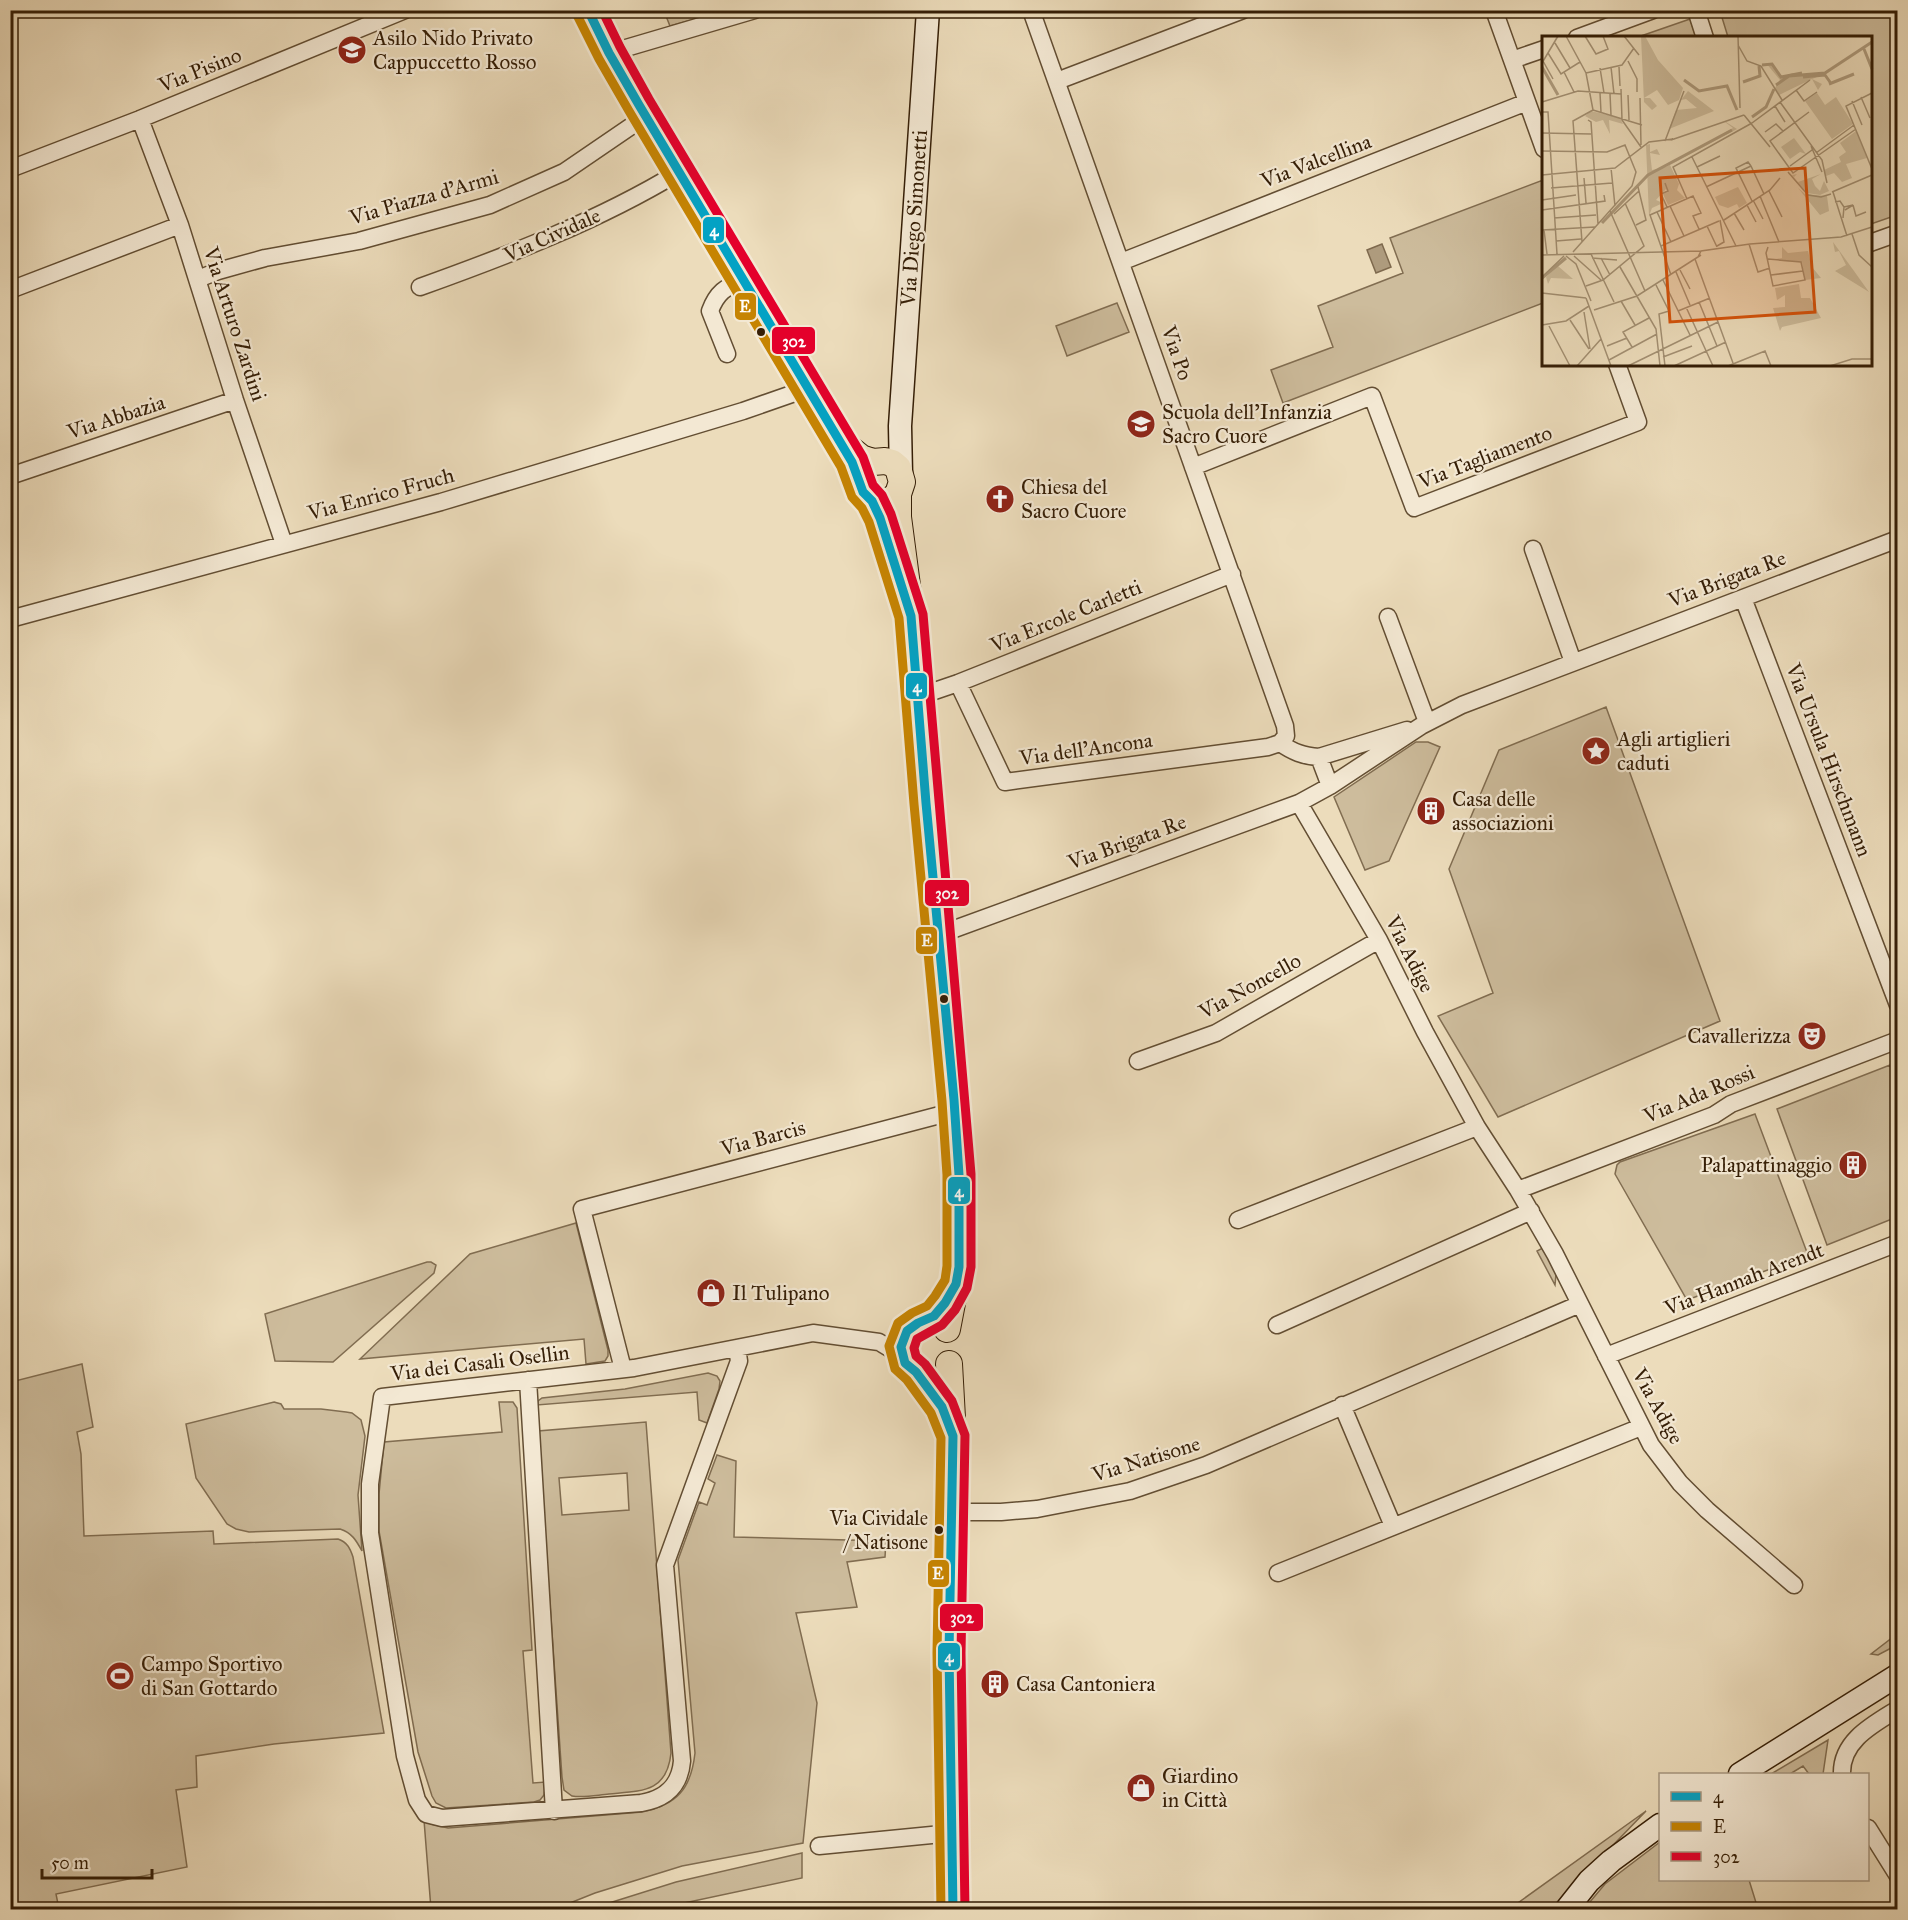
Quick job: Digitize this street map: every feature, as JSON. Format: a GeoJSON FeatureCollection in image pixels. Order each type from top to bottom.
{"type":"FeatureCollection","features":[{"type":"Feature","properties":{"kind":"main road"},"geometry":{"type":"LineString","coordinates":[[588,10],[609,53],[835,431],[866,493],[886,502],[900,485]]}},
{"type":"Feature","properties":{"kind":"main road","name":"Via Diego Simonetti"},"geometry":{"type":"LineString","coordinates":[[900,485],[900,426],[928,10]]}},
{"type":"Feature","properties":{"kind":"main road","name":"Via Diego Simonetti"},"geometry":{"type":"LineString","coordinates":[[875,462],[889,452],[900,426]]}},
{"type":"Feature","properties":{"kind":"main road"},"geometry":{"type":"LineString","coordinates":[[835,431],[856,455],[875,462],[892,464],[900,485],[898,517],[910,616],[955,1111],[959,1203],[959,1267],[956,1284],[945,1303],[926,1327],[901,1347],[909,1364],[942,1407],[953,1436]]}},
{"type":"Feature","properties":{"kind":"main road"},"geometry":{"type":"LineString","coordinates":[[875,462],[865,468],[861,476],[910,616]]}},
{"type":"Feature","properties":{"kind":"main road"},"geometry":{"type":"LineString","coordinates":[[926,1327],[951,1335],[954,1350],[949,1364],[953,1436],[950,1663],[952,1910]]}},
{"type":"Feature","properties":{"kind":"main road"},"geometry":{"type":"LineString","coordinates":[[909,1364],[930,1375],[944,1369],[949,1364]]}},
{"type":"Feature","properties":{"kind":"main road"},"geometry":{"type":"LineString","coordinates":[[1742,1773],[1898,1675]]}},
{"type":"Feature","properties":{"kind":"main road"},"geometry":{"type":"LineString","coordinates":[[1566,1910],[1589,1881],[1611,1861],[1659,1827]]}},
{"type":"Feature","properties":{"kind":"street","name":"Via Pisino"},"geometry":{"type":"LineString","coordinates":[[10,169],[140,119],[405,10]]}},
{"type":"Feature","properties":{"kind":"street"},"geometry":{"type":"LineString","coordinates":[[609,53],[755,10]]}},
{"type":"Feature","properties":{"kind":"street","name":"Via Po"},"geometry":{"type":"LineString","coordinates":[[1031,10],[1285,726],[1286,736],[1280,743]]}},
{"type":"Feature","properties":{"kind":"street"},"geometry":{"type":"LineString","coordinates":[[1057,81],[1243,10]]}},
{"type":"Feature","properties":{"kind":"street"},"geometry":{"type":"LineString","coordinates":[[1494,10],[1542,143]]}},
{"type":"Feature","properties":{"kind":"street"},"geometry":{"type":"LineString","coordinates":[[1582,36],[1653,10]]}},
{"type":"Feature","properties":{"kind":"street"},"geometry":{"type":"LineString","coordinates":[[1696,10],[1704,36]]}},
{"type":"Feature","properties":{"kind":"street"},"geometry":{"type":"LineString","coordinates":[[1512,60],[1542,50]]}},
{"type":"Feature","properties":{"kind":"street","name":"Via Valcellina"},"geometry":{"type":"LineString","coordinates":[[1121,262],[1527,102]]}},
{"type":"Feature","properties":{"kind":"street","name":"Via Piazza d'Armi"},"geometry":{"type":"LineString","coordinates":[[198,279],[266,258],[359,242],[490,205],[564,172],[646,116]]}},
{"type":"Feature","properties":{"kind":"street","name":"Via Arturo Zardini"},"geometry":{"type":"LineString","coordinates":[[140,119],[180,225],[235,400],[284,544]]}},
{"type":"Feature","properties":{"kind":"street","name":"Via Cividale"},"geometry":{"type":"LineString","coordinates":[[420,287],[510,255],[622,204],[679,172]]}},
{"type":"Feature","properties":{"kind":"street"},"geometry":{"type":"LineString","coordinates":[[10,290],[180,225]]}},
{"type":"Feature","properties":{"kind":"street"},"geometry":{"type":"LineString","coordinates":[[1872,242],[1898,233]]}},
{"type":"Feature","properties":{"kind":"street"},"geometry":{"type":"LineString","coordinates":[[727,354],[710,311],[714,301],[724,289],[743,279]]}},
{"type":"Feature","properties":{"kind":"street","name":"Via Tagliamento"},"geometry":{"type":"LineString","coordinates":[[1193,467],[1372,396],[1414,508],[1638,422],[1618,366]]}},
{"type":"Feature","properties":{"kind":"street","name":"Via Enrico Fruch"},"geometry":{"type":"LineString","coordinates":[[10,619],[452,499],[743,411],[805,382]]}},
{"type":"Feature","properties":{"kind":"street","name":"Via Abbazia"},"geometry":{"type":"LineString","coordinates":[[10,476],[235,400]]}},
{"type":"Feature","properties":{"kind":"street","name":"Via Brigata Re"},"geometry":{"type":"LineString","coordinates":[[938,935],[1299,803],[1330,786],[1424,724],[1462,705],[1898,539]]}},
{"type":"Feature","properties":{"kind":"street"},"geometry":{"type":"LineString","coordinates":[[1533,549],[1572,662]]}},
{"type":"Feature","properties":{"kind":"street","name":"Via Ercole Carletti"},"geometry":{"type":"LineString","coordinates":[[917,697],[958,683],[1232,574]]}},
{"type":"Feature","properties":{"kind":"street","name":"Via Ursula Hirschmann"},"geometry":{"type":"LineString","coordinates":[[1743,598],[1898,1005]]}},
{"type":"Feature","properties":{"kind":"street"},"geometry":{"type":"LineString","coordinates":[[1388,616],[1424,724]]}},
{"type":"Feature","properties":{"kind":"street","name":"Via dell'Ancona"},"geometry":{"type":"LineString","coordinates":[[958,683],[1005,782],[1268,747],[1280,743]]}},
{"type":"Feature","properties":{"kind":"street","name":"Via Brigata Re"},"geometry":{"type":"LineString","coordinates":[[1319,757],[1424,724]]}},
{"type":"Feature","properties":{"kind":"street"},"geometry":{"type":"LineString","coordinates":[[1368,741],[1375,757]]}},
{"type":"Feature","properties":{"kind":"street"},"geometry":{"type":"LineString","coordinates":[[1280,743],[1305,757],[1319,757],[1330,786]]}},
{"type":"Feature","properties":{"kind":"street","name":"Via Adige"},"geometry":{"type":"LineString","coordinates":[[1299,803],[1379,940],[1425,1032],[1477,1127],[1531,1211],[1651,1445],[1680,1483],[1707,1510],[1794,1585]]}},
{"type":"Feature","properties":{"kind":"street","name":"Via Noncello"},"geometry":{"type":"LineString","coordinates":[[1138,1061],[1216,1033],[1379,940]]}},
{"type":"Feature","properties":{"kind":"street","name":"Via Ada Rossi"},"geometry":{"type":"LineString","coordinates":[[1518,1190],[1714,1115],[1731,1104],[1898,1040]]}},
{"type":"Feature","properties":{"kind":"street","name":"Via Barcis"},"geometry":{"type":"LineString","coordinates":[[623,1369],[582,1209],[955,1111]]}},
{"type":"Feature","properties":{"kind":"street"},"geometry":{"type":"LineString","coordinates":[[1238,1220],[1477,1127]]}},
{"type":"Feature","properties":{"kind":"street"},"geometry":{"type":"LineString","coordinates":[[1277,1325],[1531,1211]]}},
{"type":"Feature","properties":{"kind":"street","name":"Via Hannah Arendt"},"geometry":{"type":"LineString","coordinates":[[1606,1356],[1898,1243]]}},
{"type":"Feature","properties":{"kind":"street","name":"Via Natisone"},"geometry":{"type":"LineString","coordinates":[[951,1512],[1037,1509],[1130,1491],[1206,1465],[1580,1304]]}},
{"type":"Feature","properties":{"kind":"street","name":"Via dei Casali Osellin"},"geometry":{"type":"LineString","coordinates":[[554,1811],[442,1818],[426,1814],[417,1800],[405,1756],[370,1533],[370,1484],[382,1397],[623,1369],[813,1333],[879,1342],[926,1327]]}},
{"type":"Feature","properties":{"kind":"street","name":"Via dei Casali Osellin"},"geometry":{"type":"LineString","coordinates":[[879,1342],[909,1364]]}},
{"type":"Feature","properties":{"kind":"street"},"geometry":{"type":"LineString","coordinates":[[528,1380],[554,1811],[650,1802],[667,1794],[681,1772],[682,1761],[665,1565],[739,1361],[737,1348]]}},
{"type":"Feature","properties":{"kind":"street"},"geometry":{"type":"LineString","coordinates":[[1342,1405],[1393,1526]]}},
{"type":"Feature","properties":{"kind":"street"},"geometry":{"type":"LineString","coordinates":[[1278,1573],[1641,1427]]}},
{"type":"Feature","properties":{"kind":"street"},"geometry":{"type":"LineString","coordinates":[[1842,1769],[1852,1744],[1862,1732],[1898,1709]]}},
{"type":"Feature","properties":{"kind":"street"},"geometry":{"type":"LineString","coordinates":[[1869,1830],[1898,1876]]}},
{"type":"Feature","properties":{"kind":"street"},"geometry":{"type":"LineString","coordinates":[[819,1846],[952,1833]]}},
{"type":"Feature","properties":{"kind":"shaded area"},"geometry":{"type":"Polygon","coordinates":[[[664,11],[724,11],[670,26],[664,11]]]}},
{"type":"Feature","properties":{"kind":"shaded area"},"geometry":{"type":"Polygon","coordinates":[[[1720,11],[1897,11],[1897,215],[1872,224],[1872,36],[1728,36],[1720,11]]]}},
{"type":"Feature","properties":{"kind":"shaded area"},"geometry":{"type":"Polygon","coordinates":[[[1690,19],[1696,36],[1641,36],[1690,19]]]}},
{"type":"Feature","properties":{"kind":"shaded area"},"geometry":{"type":"Polygon","coordinates":[[[1542,180],[1542,303],[1283,403],[1271,370],[1333,347],[1318,306],[1403,273],[1390,238],[1542,180]]]}},
{"type":"Feature","properties":{"kind":"shaded area"},"geometry":{"type":"Polygon","coordinates":[[[1382,244],[1391,267],[1376,273],[1367,250],[1382,244]]]}},
{"type":"Feature","properties":{"kind":"shaded area"},"geometry":{"type":"Polygon","coordinates":[[[1117,303],[1129,332],[1067,356],[1056,326],[1117,303]]]}},
{"type":"Feature","properties":{"kind":"shaded area"},"geometry":{"type":"Polygon","coordinates":[[[1606,707],[1720,1021],[1498,1117],[1438,1016],[1493,993],[1449,869],[1499,750],[1606,707]]]}},
{"type":"Feature","properties":{"kind":"shaded area"},"geometry":{"type":"Polygon","coordinates":[[[1416,742],[1428,742],[1440,747],[1389,861],[1365,870],[1334,797],[1416,742]]]}},
{"type":"Feature","properties":{"kind":"shaded area","name":"Palapattinaggio"},"geometry":{"type":"Polygon","coordinates":[[[1890,1065],[1897,1086],[1897,1217],[1827,1245],[1777,1109],[1890,1065]]]}},
{"type":"Feature","properties":{"kind":"shaded area"},"geometry":{"type":"Polygon","coordinates":[[[1755,1114],[1808,1255],[1687,1300],[1615,1174],[1617,1165],[1755,1114]]]}},
{"type":"Feature","properties":{"kind":"shaded area"},"geometry":{"type":"Polygon","coordinates":[[[576,1223],[608,1350],[605,1361],[586,1364],[584,1339],[360,1359],[470,1254],[576,1223]]]}},
{"type":"Feature","properties":{"kind":"shaded area"},"geometry":{"type":"Polygon","coordinates":[[[1548,1245],[1556,1274],[1555,1285],[1537,1251],[1548,1245]]]}},
{"type":"Feature","properties":{"kind":"shaded area"},"geometry":{"type":"Polygon","coordinates":[[[427,1262],[436,1265],[434,1273],[333,1362],[275,1361],[265,1314],[427,1262]]]}},
{"type":"Feature","properties":{"kind":"shaded area","name":"Campo Sportivo di San Gottardo"},"geometry":{"type":"Polygon","coordinates":[[[82,1364],[93,1427],[77,1432],[81,1454],[84,1536],[213,1531],[214,1544],[338,1539],[344,1542],[353,1557],[384,1733],[274,1744],[196,1756],[197,1787],[176,1790],[187,1867],[56,1894],[59,1909],[11,1909],[11,1382],[82,1364]]]}},
{"type":"Feature","properties":{"kind":"shaded area"},"geometry":{"type":"Polygon","coordinates":[[[708,1373],[717,1376],[720,1381],[707,1423],[699,1420],[697,1392],[537,1405],[542,1398],[625,1389],[708,1373]]]}},
{"type":"Feature","properties":{"kind":"shaded area"},"geometry":{"type":"Polygon","coordinates":[[[274,1402],[281,1404],[284,1409],[321,1409],[352,1413],[361,1420],[365,1436],[358,1495],[362,1551],[353,1537],[340,1529],[249,1532],[236,1529],[227,1524],[196,1478],[186,1424],[274,1402]]]}},
{"type":"Feature","properties":{"kind":"shaded area"},"geometry":{"type":"Polygon","coordinates":[[[499,1402],[513,1402],[517,1408],[532,1650],[523,1651],[533,1783],[546,1782],[544,1795],[540,1800],[534,1802],[446,1808],[436,1803],[432,1796],[418,1752],[379,1531],[379,1494],[384,1442],[502,1432],[499,1402]]]}},
{"type":"Feature","properties":{"kind":"shaded area"},"geometry":{"type":"Polygon","coordinates":[[[646,1422],[671,1753],[664,1776],[658,1783],[642,1790],[581,1797],[572,1796],[564,1790],[538,1431],[646,1422]],[[627,1473],[559,1478],[562,1515],[629,1510],[627,1473]]]}},
{"type":"Feature","properties":{"kind":"shaded area"},"geometry":{"type":"Polygon","coordinates":[[[717,1455],[736,1461],[734,1537],[886,1541],[885,1557],[847,1562],[857,1607],[796,1613],[817,1703],[803,1843],[682,1866],[595,1893],[555,1909],[431,1909],[424,1820],[448,1828],[642,1812],[673,1800],[686,1786],[695,1753],[678,1560],[699,1502],[707,1505],[715,1483],[708,1479],[717,1455]]]}},
{"type":"Feature","properties":{"kind":"shaded area"},"geometry":{"type":"Polygon","coordinates":[[[1897,1634],[1897,1645],[1878,1655],[1871,1654],[1897,1634]]]}},
{"type":"Feature","properties":{"kind":"shaded area"},"geometry":{"type":"Polygon","coordinates":[[[1828,1740],[1823,1773],[1808,1773],[1803,1766],[1792,1773],[1773,1773],[1828,1740]]]}},
{"type":"Feature","properties":{"kind":"shaded area"},"geometry":{"type":"Polygon","coordinates":[[[1646,1811],[1564,1896],[1555,1909],[1508,1910],[1646,1811]]]}},
{"type":"Feature","properties":{"kind":"shaded area"},"geometry":{"type":"Polygon","coordinates":[[[1659,1843],[1659,1881],[1749,1881],[1758,1909],[1584,1909],[1605,1884],[1659,1843]]]}},
{"type":"Feature","properties":{"kind":"shaded area"},"geometry":{"type":"Polygon","coordinates":[[[802,1853],[802,1878],[656,1909],[590,1909],[676,1882],[802,1853]]]}},
{"type":"Feature","properties":{"kind":"transit line","name":"4"},"geometry":{"type":"LineString","coordinates":[[588,10],[609,53],[639,105],[852,462],[863,492],[872,501],[880,518],[911,616],[954,1100],[959,1175],[959,1267],[956,1284],[945,1303],[934,1316],[907,1331],[901,1347],[905,1363],[916,1372],[942,1407],[953,1436],[949,1653],[953,1910]]}},
{"type":"Feature","properties":{"kind":"transit line","name":"302"},"geometry":{"type":"LineString","coordinates":[[602,10],[649,99],[863,457],[873,485],[882,495],[891,514],[923,614],[971,1174],[971,1267],[967,1288],[955,1310],[942,1325],[917,1339],[914,1348],[916,1356],[925,1364],[952,1401],[965,1435],[961,1653],[965,1910]]}},
{"type":"Feature","properties":{"kind":"transit line","name":"E"},"geometry":{"type":"LineString","coordinates":[[577,15],[629,111],[841,467],[852,497],[862,508],[869,522],[899,618],[942,1101],[947,1175],[947,1266],[945,1280],[935,1296],[927,1306],[898,1323],[889,1346],[895,1369],[907,1380],[931,1413],[941,1438],[937,1653],[941,1910]]}},
{"type":"Feature","properties":{"kind":"place","name":"Asilo Nido Privato Cappuccetto Rosso"},"geometry":{"type":"Point","coordinates":[352,50]}},
{"type":"Feature","properties":{"kind":"place","name":"Scuola dell'Infanzia Sacro Cuore"},"geometry":{"type":"Point","coordinates":[1141,424]}},
{"type":"Feature","properties":{"kind":"place","name":"Chiesa del Sacro Cuore"},"geometry":{"type":"Point","coordinates":[1000,499]}},
{"type":"Feature","properties":{"kind":"place","name":"Agli artiglieri caduti"},"geometry":{"type":"Point","coordinates":[1596,751]}},
{"type":"Feature","properties":{"kind":"place","name":"Casa delle associazioni"},"geometry":{"type":"Point","coordinates":[1431,811]}},
{"type":"Feature","properties":{"kind":"place","name":"Cavallerizza"},"geometry":{"type":"Point","coordinates":[1812,1036]}},
{"type":"Feature","properties":{"kind":"place","name":"Palapattinaggio"},"geometry":{"type":"Point","coordinates":[1853,1165]}},
{"type":"Feature","properties":{"kind":"place","name":"Il Tulipano"},"geometry":{"type":"Point","coordinates":[711,1293]}},
{"type":"Feature","properties":{"kind":"place","name":"Via Cividale / Natisone"},"geometry":{"type":"Point","coordinates":[939,1530]}},
{"type":"Feature","properties":{"kind":"place","name":"Campo Sportivo di San Gottardo"},"geometry":{"type":"Point","coordinates":[120,1676]}},
{"type":"Feature","properties":{"kind":"place","name":"Casa Cantoniera"},"geometry":{"type":"Point","coordinates":[995,1684]}},
{"type":"Feature","properties":{"kind":"place","name":"Giardino in Città"},"geometry":{"type":"Point","coordinates":[1141,1788]}}]}
